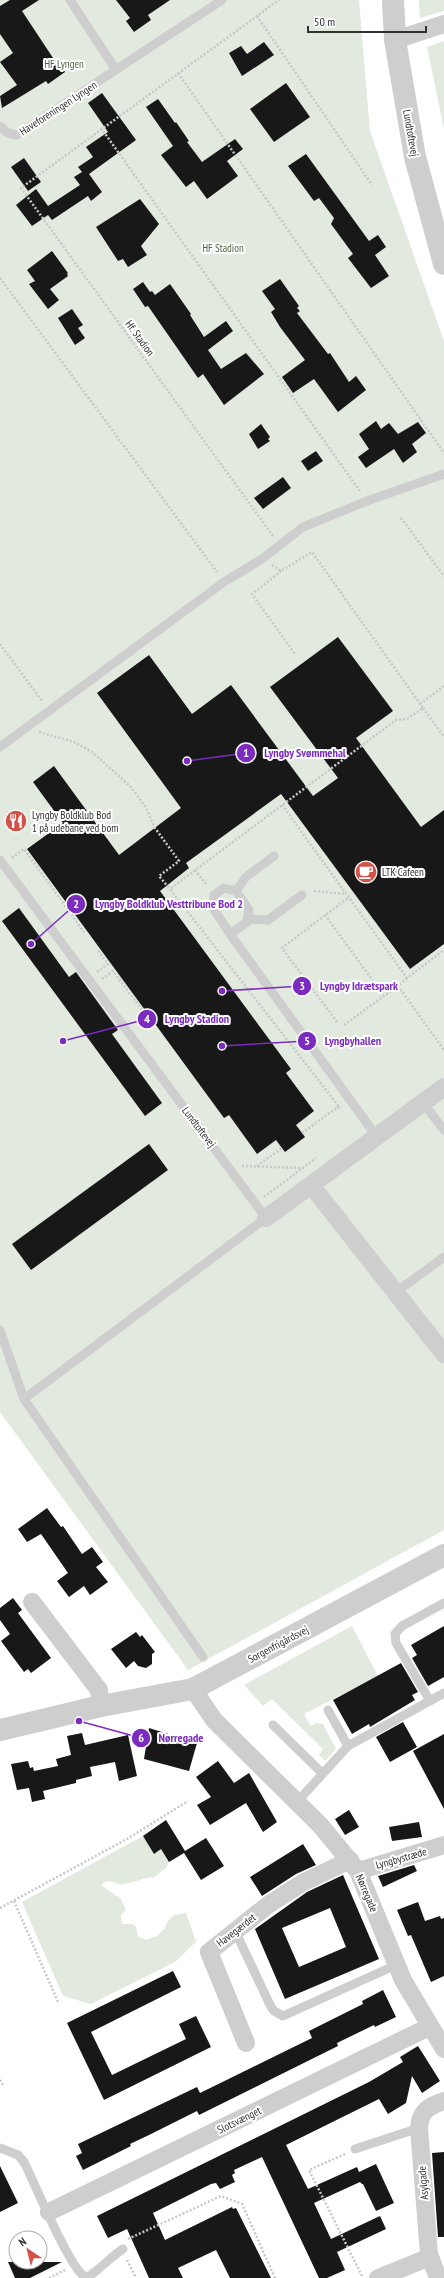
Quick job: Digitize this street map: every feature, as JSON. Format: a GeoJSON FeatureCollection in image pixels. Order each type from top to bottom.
{"type":"FeatureCollection","features":[{"type":"Feature","properties":{"kind":"street","name":"Lundtoftevej"},"geometry":{"type":"LineString","coordinates":[[393,0],[395,40],[415,157],[444,264]]}},
{"type":"Feature","properties":{"kind":"street"},"geometry":{"type":"LineString","coordinates":[[395,40],[444,24]]}},
{"type":"Feature","properties":{"kind":"street"},"geometry":{"type":"LineString","coordinates":[[266,1218],[444,1087]]}},
{"type":"Feature","properties":{"kind":"street"},"geometry":{"type":"LineString","coordinates":[[311,1185],[444,1354]]}},
{"type":"Feature","properties":{"kind":"street","name":"Sorgenfrigårdsvej"},"geometry":{"type":"LineString","coordinates":[[0,1730],[101,1706],[193,1689],[444,1555]]}},
{"type":"Feature","properties":{"kind":"street"},"geometry":{"type":"LineString","coordinates":[[32,1602],[98,1690],[101,1706]]}},
{"type":"Feature","properties":{"kind":"street","name":"Nørregade"},"geometry":{"type":"LineString","coordinates":[[193,1689],[214,1720],[321,1826],[354,1865],[396,1965],[429,2027],[444,2049]]}},
{"type":"Feature","properties":{"kind":"street","name":"Lyngbystræde"},"geometry":{"type":"LineString","coordinates":[[354,1865],[444,1846]]}},
{"type":"Feature","properties":{"kind":"street","name":"Havegærdet"},"geometry":{"type":"LineString","coordinates":[[246,2043],[210,1956],[212,1949],[268,1905],[302,1883],[354,1865]]}},
{"type":"Feature","properties":{"kind":"street","name":"Slotsvænget"},"geometry":{"type":"LineString","coordinates":[[49,2212],[429,2027]]}},
{"type":"Feature","properties":{"kind":"street","name":"Asylgade"},"geometry":{"type":"LineString","coordinates":[[438,2278],[430,2257],[419,2121],[424,2111],[432,2105],[444,2101]]}},
{"type":"Feature","properties":{"kind":"street"},"geometry":{"type":"LineString","coordinates":[[378,2278],[430,2257]]}},
{"type":"Feature","properties":{"kind":"lane"},"geometry":{"type":"LineString","coordinates":[[70,0],[116,70]]}},
{"type":"Feature","properties":{"kind":"lane","name":"Haveforeningen Lyngen"},"geometry":{"type":"LineString","coordinates":[[0,126],[8,133],[17,135],[222,0]]}},
{"type":"Feature","properties":{"kind":"lane"},"geometry":{"type":"LineString","coordinates":[[0,747],[224,582],[262,559],[279,544],[303,527],[367,501],[444,474]]}},
{"type":"Feature","properties":{"kind":"lane"},"geometry":{"type":"LineString","coordinates":[[236,891],[246,876],[274,856]]}},
{"type":"Feature","properties":{"kind":"lane","name":"Lundtoftevej"},"geometry":{"type":"LineString","coordinates":[[2,862],[266,1218]]}},
{"type":"Feature","properties":{"kind":"lane"},"geometry":{"type":"LineString","coordinates":[[230,934],[247,922],[249,910],[236,891],[224,888],[214,895],[213,908],[230,934],[377,1137]]}},
{"type":"Feature","properties":{"kind":"lane"},"geometry":{"type":"LineString","coordinates":[[248,919],[268,920],[302,895]]}},
{"type":"Feature","properties":{"kind":"lane"},"geometry":{"type":"LineString","coordinates":[[423,1103],[444,1130]]}},
{"type":"Feature","properties":{"kind":"lane"},"geometry":{"type":"LineString","coordinates":[[24,1399],[266,1218]]}},
{"type":"Feature","properties":{"kind":"lane"},"geometry":{"type":"LineString","coordinates":[[395,1293],[444,1257]]}},
{"type":"Feature","properties":{"kind":"lane"},"geometry":{"type":"LineString","coordinates":[[0,1330],[24,1399],[203,1657]]}},
{"type":"Feature","properties":{"kind":"lane"},"geometry":{"type":"LineString","coordinates":[[430,1701],[396,1643],[395,1634],[402,1626],[444,1604]]}},
{"type":"Feature","properties":{"kind":"lane"},"geometry":{"type":"LineString","coordinates":[[297,1802],[348,1746],[444,1693]]}},
{"type":"Feature","properties":{"kind":"lane"},"geometry":{"type":"LineString","coordinates":[[328,1710],[348,1746]]}},
{"type":"Feature","properties":{"kind":"lane"},"geometry":{"type":"LineString","coordinates":[[274,1725],[322,1773]]}},
{"type":"Feature","properties":{"kind":"lane"},"geometry":{"type":"LineString","coordinates":[[235,1931],[271,2007],[274,2011],[283,2016],[396,1965]]}},
{"type":"Feature","properties":{"kind":"lane"},"geometry":{"type":"LineString","coordinates":[[355,2149],[419,2128]]}},
{"type":"Feature","properties":{"kind":"lane"},"geometry":{"type":"LineString","coordinates":[[0,2148],[18,2154],[24,2162],[79,2276],[90,2276],[107,2259],[123,2249]]}},
{"type":"Feature","properties":{"kind":"path"},"geometry":{"type":"LineString","coordinates":[[279,0],[101,128],[367,501]]}},
{"type":"Feature","properties":{"kind":"path"},"geometry":{"type":"LineString","coordinates":[[257,16],[372,185]]}},
{"type":"Feature","properties":{"kind":"path"},"geometry":{"type":"LineString","coordinates":[[178,73],[444,453]]}},
{"type":"Feature","properties":{"kind":"path","name":"Hf. Stadion"},"geometry":{"type":"LineString","coordinates":[[101,128],[21,188],[279,544]]}},
{"type":"Feature","properties":{"kind":"path"},"geometry":{"type":"LineString","coordinates":[[0,278],[224,582]]}},
{"type":"Feature","properties":{"kind":"path"},"geometry":{"type":"LineString","coordinates":[[402,518],[444,576]]}},
{"type":"Feature","properties":{"kind":"path"},"geometry":{"type":"LineString","coordinates":[[295,654],[252,594],[281,571],[312,552],[444,737]]}},
{"type":"Feature","properties":{"kind":"path"},"geometry":{"type":"LineString","coordinates":[[262,559],[281,571]]}},
{"type":"Feature","properties":{"kind":"path"},"geometry":{"type":"LineString","coordinates":[[0,644],[49,711]]}},
{"type":"Feature","properties":{"kind":"path"},"geometry":{"type":"LineString","coordinates":[[420,704],[444,686]]}},
{"type":"Feature","properties":{"kind":"path"},"geometry":{"type":"LineString","coordinates":[[170,888],[396,720],[407,719],[423,708]]}},
{"type":"Feature","properties":{"kind":"path"},"geometry":{"type":"LineString","coordinates":[[26,728],[74,742],[92,752],[131,787],[146,808],[155,828],[180,861],[159,876],[170,888],[342,1113]]}},
{"type":"Feature","properties":{"kind":"path"},"geometry":{"type":"LineString","coordinates":[[282,805],[407,978]]}},
{"type":"Feature","properties":{"kind":"path"},"geometry":{"type":"LineString","coordinates":[[2,862],[24,849],[84,932]]}},
{"type":"Feature","properties":{"kind":"path"},"geometry":{"type":"LineString","coordinates":[[195,870],[214,895]]}},
{"type":"Feature","properties":{"kind":"path"},"geometry":{"type":"LineString","coordinates":[[302,895],[308,891],[347,894]]}},
{"type":"Feature","properties":{"kind":"path"},"geometry":{"type":"LineString","coordinates":[[337,1022],[282,948],[349,897]]}},
{"type":"Feature","properties":{"kind":"path"},"geometry":{"type":"LineString","coordinates":[[325,915],[384,996]]}},
{"type":"Feature","properties":{"kind":"path"},"geometry":{"type":"LineString","coordinates":[[91,982],[108,964],[97,949]]}},
{"type":"Feature","properties":{"kind":"path"},"geometry":{"type":"LineString","coordinates":[[344,1025],[444,950]]}},
{"type":"Feature","properties":{"kind":"path"},"geometry":{"type":"LineString","coordinates":[[91,982],[113,971],[148,1018]]}},
{"type":"Feature","properties":{"kind":"path"},"geometry":{"type":"LineString","coordinates":[[398,986],[444,1050]]}},
{"type":"Feature","properties":{"kind":"path"},"geometry":{"type":"LineString","coordinates":[[338,1107],[363,1116]]}},
{"type":"Feature","properties":{"kind":"path"},"geometry":{"type":"LineString","coordinates":[[302,1133],[338,1107]]}},
{"type":"Feature","properties":{"kind":"path"},"geometry":{"type":"LineString","coordinates":[[256,1166],[282,1148]]}},
{"type":"Feature","properties":{"kind":"path"},"geometry":{"type":"LineString","coordinates":[[255,1203],[320,1155]]}},
{"type":"Feature","properties":{"kind":"path"},"geometry":{"type":"LineString","coordinates":[[228,1166],[303,1168]]}},
{"type":"Feature","properties":{"kind":"path"},"geometry":{"type":"LineString","coordinates":[[0,1908],[127,1839],[188,1801]]}},
{"type":"Feature","properties":{"kind":"path"},"geometry":{"type":"LineString","coordinates":[[14,1901],[58,2002]]}},
{"type":"Feature","properties":{"kind":"path"},"geometry":{"type":"LineString","coordinates":[[0,2080],[3,2085]]}},
{"type":"Feature","properties":{"kind":"path"},"geometry":{"type":"LineString","coordinates":[[355,2149],[309,2170],[363,2278]]}},
{"type":"Feature","properties":{"kind":"path"},"geometry":{"type":"LineString","coordinates":[[123,2249],[128,2239],[221,2196],[242,2204],[275,2278]]}},
{"type":"Feature","properties":{"kind":"path"},"geometry":{"type":"LineString","coordinates":[[49,2278],[74,2265]]}},
{"type":"Feature","properties":{"kind":"path"},"geometry":{"type":"LineString","coordinates":[[131,2268],[136,2278]]}},
{"type":"Feature","properties":{"kind":"green space"},"geometry":{"type":"Polygon","coordinates":[[[0,0],[359,0],[370,131],[444,341],[444,1530],[188,1670],[0,1412],[0,0]]]}},
{"type":"Feature","properties":{"kind":"green space"},"geometry":{"type":"Polygon","coordinates":[[[419,0],[444,0],[444,11],[420,18],[419,0]]]}},
{"type":"Feature","properties":{"kind":"green space"},"geometry":{"type":"Polygon","coordinates":[[[444,41],[444,129],[427,47],[444,41]]]}},
{"type":"Feature","properties":{"kind":"green space"},"geometry":{"type":"Polygon","coordinates":[[[352,1626],[378,1676],[304,1714],[311,1726],[316,1723],[323,1724],[336,1749],[325,1761],[319,1755],[323,1749],[272,1699],[263,1706],[244,1685],[352,1626]]]}},
{"type":"Feature","properties":{"kind":"green space"},"geometry":{"type":"Polygon","coordinates":[[[143,1836],[154,1854],[160,1850],[156,1843],[168,1854],[165,1856],[169,1862],[166,1868],[153,1878],[149,1877],[124,1884],[107,1881],[101,1885],[121,1899],[126,1910],[121,1915],[121,1921],[123,1924],[133,1924],[136,1927],[138,1936],[146,1940],[157,1936],[174,1915],[186,1913],[196,1942],[175,1962],[91,2004],[63,1996],[22,1902],[143,1836]]]}},
{"type":"Feature","properties":{"kind":"building"},"geometry":{"type":"Polygon","coordinates":[[[10,0],[39,0],[22,11],[55,61],[57,60],[65,72],[48,84],[46,81],[2,108],[0,96],[17,85],[0,62],[13,53],[0,34],[0,6],[10,0]]]}},
{"type":"Feature","properties":{"kind":"building"},"geometry":{"type":"Polygon","coordinates":[[[116,0],[170,0],[148,15],[151,20],[134,32],[126,21],[130,18],[116,0]]]}},
{"type":"Feature","properties":{"kind":"building"},"geometry":{"type":"Polygon","coordinates":[[[264,42],[274,55],[242,76],[229,53],[241,46],[247,54],[264,42]]]}},
{"type":"Feature","properties":{"kind":"building"},"geometry":{"type":"Polygon","coordinates":[[[286,83],[310,117],[274,142],[250,109],[286,83]]]}},
{"type":"Feature","properties":{"kind":"building"},"geometry":{"type":"Polygon","coordinates":[[[102,93],[136,140],[89,174],[102,192],[91,201],[88,196],[52,220],[48,215],[32,226],[16,205],[36,189],[48,206],[80,185],[74,177],[82,172],[78,167],[93,157],[86,147],[108,132],[88,103],[102,93]]]}},
{"type":"Feature","properties":{"kind":"building"},"geometry":{"type":"Polygon","coordinates":[[[158,99],[175,123],[176,122],[189,141],[187,142],[202,162],[235,139],[243,149],[227,161],[238,176],[207,199],[194,181],[186,187],[161,155],[173,146],[146,107],[158,99]]]}},
{"type":"Feature","properties":{"kind":"building"},"geometry":{"type":"Polygon","coordinates":[[[306,154],[369,241],[378,235],[386,247],[375,255],[389,276],[371,288],[348,258],[353,254],[331,224],[334,218],[319,198],[314,201],[288,166],[306,154]]]}},
{"type":"Feature","properties":{"kind":"building"},"geometry":{"type":"Polygon","coordinates":[[[24,158],[41,182],[28,191],[11,167],[24,158]]]}},
{"type":"Feature","properties":{"kind":"building"},"geometry":{"type":"Polygon","coordinates":[[[140,199],[159,224],[141,246],[147,255],[128,267],[123,259],[118,261],[96,227],[140,199]]]}},
{"type":"Feature","properties":{"kind":"building"},"geometry":{"type":"Polygon","coordinates":[[[52,251],[68,273],[68,276],[50,289],[59,300],[48,309],[29,284],[35,281],[27,270],[52,251]]]}},
{"type":"Feature","properties":{"kind":"building"},"geometry":{"type":"Polygon","coordinates":[[[280,279],[299,306],[297,308],[300,311],[297,313],[328,354],[330,353],[349,382],[356,376],[366,390],[338,412],[314,379],[293,393],[282,377],[305,360],[280,327],[271,312],[275,309],[262,291],[280,279]]]}},
{"type":"Feature","properties":{"kind":"building"},"geometry":{"type":"Polygon","coordinates":[[[143,282],[150,292],[152,291],[155,295],[170,284],[191,314],[190,315],[204,337],[226,321],[233,331],[208,350],[221,369],[246,353],[264,374],[224,405],[203,374],[198,378],[148,306],[145,307],[133,289],[143,282]]]}},
{"type":"Feature","properties":{"kind":"building"},"geometry":{"type":"Polygon","coordinates":[[[72,309],[83,325],[78,328],[85,338],[75,345],[58,318],[72,309]]]}},
{"type":"Feature","properties":{"kind":"building"},"geometry":{"type":"Polygon","coordinates":[[[376,421],[381,429],[389,423],[398,434],[418,422],[426,433],[412,444],[417,452],[403,463],[394,449],[366,468],[358,457],[369,449],[359,434],[376,421]]]}},
{"type":"Feature","properties":{"kind":"building"},"geometry":{"type":"Polygon","coordinates":[[[261,424],[270,437],[268,439],[270,441],[258,449],[249,434],[261,424]]]}},
{"type":"Feature","properties":{"kind":"building"},"geometry":{"type":"Polygon","coordinates":[[[316,451],[323,461],[308,471],[301,461],[316,451]]]}},
{"type":"Feature","properties":{"kind":"building"},"geometry":{"type":"Polygon","coordinates":[[[283,477],[291,488],[263,509],[254,498],[283,477]]]}},
{"type":"Feature","properties":{"kind":"building"},"geometry":{"type":"Polygon","coordinates":[[[338,637],[393,711],[356,738],[421,827],[444,810],[444,944],[410,969],[281,794],[186,863],[189,868],[160,891],[291,1069],[286,1073],[314,1111],[296,1125],[305,1137],[285,1152],[276,1140],[257,1154],[229,1115],[224,1118],[27,849],[63,823],[33,782],[54,766],[119,855],[181,808],[97,693],[149,655],[192,714],[231,685],[313,796],[338,778],[270,687],[338,637]]]}},
{"type":"Feature","properties":{"kind":"building"},"geometry":{"type":"Polygon","coordinates":[[[19,908],[69,977],[76,972],[118,1030],[112,1034],[162,1103],[145,1116],[2,921],[19,908]]]}},
{"type":"Feature","properties":{"kind":"building"},"geometry":{"type":"Polygon","coordinates":[[[149,1144],[168,1170],[31,1270],[12,1244],[149,1144]]]}},
{"type":"Feature","properties":{"kind":"building"},"geometry":{"type":"Polygon","coordinates":[[[47,1508],[61,1527],[63,1526],[82,1554],[92,1547],[103,1562],[96,1567],[108,1582],[90,1595],[84,1586],[69,1597],[57,1581],[68,1573],[41,1534],[27,1542],[18,1529],[47,1508]]]}},
{"type":"Feature","properties":{"kind":"building"},"geometry":{"type":"Polygon","coordinates":[[[13,1598],[22,1610],[18,1613],[51,1658],[31,1673],[28,1669],[24,1672],[1,1641],[10,1634],[0,1620],[0,1608],[13,1598]]]}},
{"type":"Feature","properties":{"kind":"building"},"geometry":{"type":"Polygon","coordinates":[[[444,1626],[444,1677],[428,1686],[412,1658],[417,1655],[411,1645],[444,1626]]]}},
{"type":"Feature","properties":{"kind":"building"},"geometry":{"type":"Polygon","coordinates":[[[136,1632],[140,1637],[142,1635],[155,1652],[152,1654],[152,1664],[146,1668],[138,1666],[134,1661],[126,1668],[111,1649],[136,1632]]]}},
{"type":"Feature","properties":{"kind":"building"},"geometry":{"type":"Polygon","coordinates":[[[401,1663],[418,1692],[412,1695],[415,1700],[370,1727],[369,1724],[352,1734],[333,1700],[401,1663]]]}},
{"type":"Feature","properties":{"kind":"building"},"geometry":{"type":"Polygon","coordinates":[[[403,1722],[417,1747],[390,1762],[376,1737],[403,1722]]]}},
{"type":"Feature","properties":{"kind":"building"},"geometry":{"type":"Polygon","coordinates":[[[149,1728],[197,1743],[189,1771],[144,1759],[149,1728]]]}},
{"type":"Feature","properties":{"kind":"building"},"geometry":{"type":"Polygon","coordinates":[[[82,1733],[85,1745],[128,1735],[137,1776],[119,1781],[115,1762],[90,1767],[92,1776],[76,1780],[76,1783],[43,1791],[45,1799],[32,1802],[29,1788],[17,1790],[11,1764],[28,1761],[30,1768],[33,1767],[34,1771],[58,1766],[56,1759],[71,1755],[67,1736],[82,1733]]]}},
{"type":"Feature","properties":{"kind":"building"},"geometry":{"type":"Polygon","coordinates":[[[444,1734],[444,1809],[413,1751],[444,1734]]]}},
{"type":"Feature","properties":{"kind":"building"},"geometry":{"type":"Polygon","coordinates":[[[218,1761],[234,1783],[249,1773],[277,1822],[263,1832],[246,1803],[210,1825],[197,1805],[211,1797],[196,1777],[218,1761]]]}},
{"type":"Feature","properties":{"kind":"building"},"geometry":{"type":"Polygon","coordinates":[[[349,1810],[359,1827],[345,1835],[335,1819],[349,1810]]]}},
{"type":"Feature","properties":{"kind":"building"},"geometry":{"type":"Polygon","coordinates":[[[166,1820],[185,1851],[206,1838],[224,1866],[201,1880],[184,1853],[169,1862],[161,1849],[154,1854],[143,1836],[166,1820]]]}},
{"type":"Feature","properties":{"kind":"building"},"geometry":{"type":"Polygon","coordinates":[[[419,1822],[422,1837],[392,1841],[389,1827],[419,1822]]]}},
{"type":"Feature","properties":{"kind":"building"},"geometry":{"type":"Polygon","coordinates":[[[303,1844],[316,1865],[296,1874],[262,1896],[250,1877],[303,1844]]]}},
{"type":"Feature","properties":{"kind":"building"},"geometry":{"type":"Polygon","coordinates":[[[414,1865],[417,1871],[383,1887],[378,1876],[414,1865]]]}},
{"type":"Feature","properties":{"kind":"building"},"geometry":{"type":"Polygon","coordinates":[[[343,1875],[379,1959],[285,1999],[255,1929],[307,1892],[343,1875]],[[330,1908],[282,1928],[299,1967],[346,1947],[330,1908]]]}},
{"type":"Feature","properties":{"kind":"building"},"geometry":{"type":"Polygon","coordinates":[[[418,1902],[425,1921],[440,1916],[441,1919],[444,1918],[444,1976],[431,1982],[411,1935],[408,1936],[397,1910],[418,1902]]]}},
{"type":"Feature","properties":{"kind":"building"},"geometry":{"type":"Polygon","coordinates":[[[173,1971],[181,1987],[91,2032],[112,2075],[186,2039],[179,2024],[196,2016],[211,2047],[104,2100],[67,2023],[173,1971]]]}},
{"type":"Feature","properties":{"kind":"building"},"geometry":{"type":"Polygon","coordinates":[[[383,1990],[396,2017],[375,2027],[374,2025],[337,2043],[338,2046],[199,2115],[197,2111],[130,2144],[131,2146],[83,2170],[76,2156],[82,2153],[78,2144],[197,2087],[200,2093],[312,2038],[309,2031],[363,2004],[362,2001],[383,1990]]]}},
{"type":"Feature","properties":{"kind":"building"},"geometry":{"type":"Polygon","coordinates":[[[418,2046],[440,2081],[422,2093],[412,2076],[406,2103],[388,2114],[379,2099],[286,2145],[308,2189],[357,2167],[359,2172],[376,2164],[394,2203],[376,2211],[363,2184],[360,2182],[314,2203],[331,2239],[380,2216],[386,2229],[337,2252],[345,2270],[327,2278],[319,2278],[262,2157],[234,2170],[235,2173],[232,2175],[235,2182],[220,2189],[216,2183],[211,2184],[153,2213],[165,2240],[232,2207],[233,2209],[236,2208],[271,2278],[230,2278],[216,2250],[178,2268],[183,2278],[149,2278],[127,2229],[108,2238],[97,2216],[369,2082],[403,2062],[400,2057],[418,2046]]]}},
{"type":"Feature","properties":{"kind":"building"},"geometry":{"type":"Polygon","coordinates":[[[444,2152],[444,2237],[438,2237],[432,2153],[444,2152]]]}},
{"type":"Feature","properties":{"kind":"building"},"geometry":{"type":"Polygon","coordinates":[[[0,2166],[18,2203],[0,2212],[0,2166]]]}},
{"type":"Feature","properties":{"kind":"building"},"geometry":{"type":"Polygon","coordinates":[[[48,2262],[62,2262],[48,2269],[48,2262]]]}},
{"type":"Feature","properties":{"kind":"building"},"geometry":{"type":"Polygon","coordinates":[[[12,2270],[46,2270],[30,2278],[15,2278],[12,2270]]]}},
{"type":"Feature","properties":{"kind":"place","name":"Lyngby Svømmehal"},"geometry":{"type":"Point","coordinates":[187,761]}},
{"type":"Feature","properties":{"kind":"place","name":"Lyngby Boldklub Bod 1 på udebane ved bom"},"geometry":{"type":"Point","coordinates":[16,821]}},
{"type":"Feature","properties":{"kind":"place","name":"LTK Cafeen"},"geometry":{"type":"Point","coordinates":[366,872]}},
{"type":"Feature","properties":{"kind":"place","name":"Lyngby Boldklub Vesttribune Bod 2"},"geometry":{"type":"Point","coordinates":[31,944]}},
{"type":"Feature","properties":{"kind":"place","name":"Lyngby Idrætspark"},"geometry":{"type":"Point","coordinates":[222,991]}},
{"type":"Feature","properties":{"kind":"place","name":"Lyngby Stadion"},"geometry":{"type":"Point","coordinates":[63,1041]}},
{"type":"Feature","properties":{"kind":"place","name":"Lyngbyhallen"},"geometry":{"type":"Point","coordinates":[222,1046]}},
{"type":"Feature","properties":{"kind":"place","name":"Nørregade"},"geometry":{"type":"Point","coordinates":[79,1721]}},
{"type":"Feature","properties":{"kind":"park label","name":"HF Lyngen"},"geometry":{"type":"Point","coordinates":[64,64]}},
{"type":"Feature","properties":{"kind":"park label","name":"HF Stadion"},"geometry":{"type":"Point","coordinates":[223,248]}}]}
